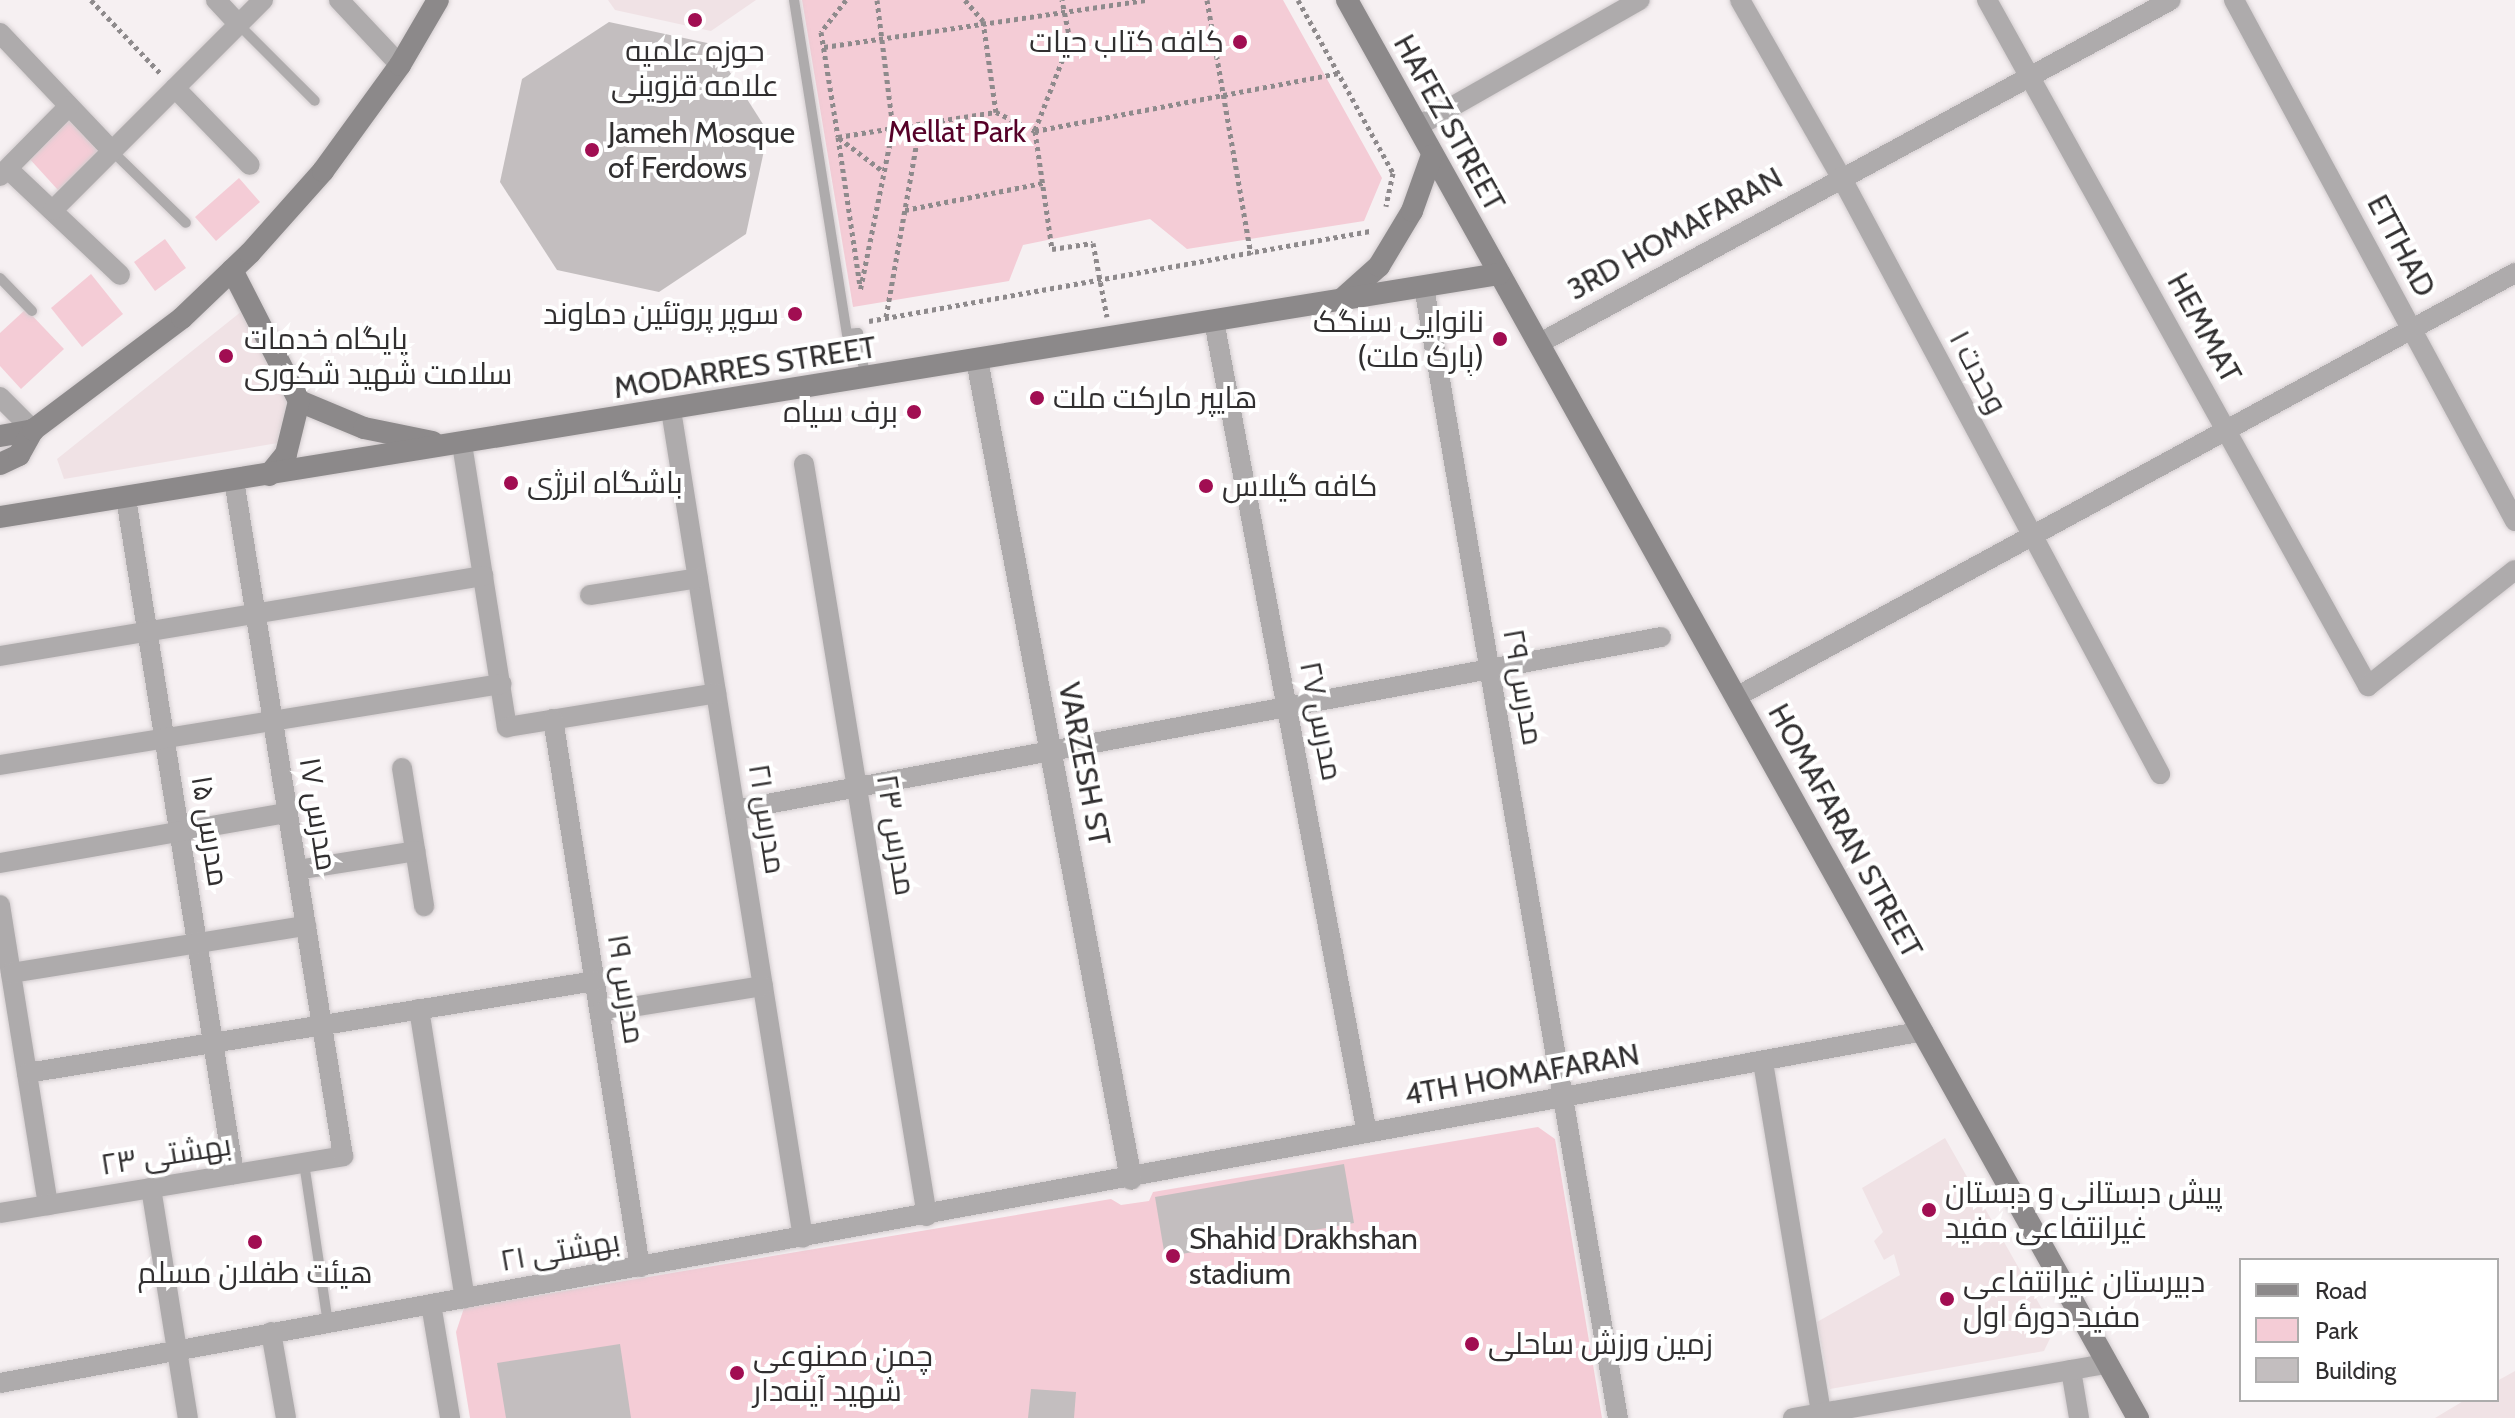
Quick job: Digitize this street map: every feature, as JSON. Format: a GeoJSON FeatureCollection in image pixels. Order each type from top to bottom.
{"type":"FeatureCollection","features":[{"type":"Feature","properties":{"kind":"main road"},"geometry":{"type":"LineString","coordinates":[[0,464],[19,455],[33,430],[182,318],[232,270],[323,171],[400,65],[438,0]]}},
{"type":"Feature","properties":{"kind":"main road","name":"HAFEZ STREET"},"geometry":{"type":"LineString","coordinates":[[1347,0],[1499,274]]}},
{"type":"Feature","properties":{"kind":"main road"},"geometry":{"type":"LineString","coordinates":[[1341,300],[1379,266],[1412,211],[1432,155]]}},
{"type":"Feature","properties":{"kind":"main road"},"geometry":{"type":"LineString","coordinates":[[232,270],[299,401],[286,454],[269,475]]}},
{"type":"Feature","properties":{"kind":"main road","name":"MODARRES STREET"},"geometry":{"type":"LineString","coordinates":[[0,517],[1499,274]]}},
{"type":"Feature","properties":{"kind":"main road","name":"HOMAFARAN STREET"},"geometry":{"type":"LineString","coordinates":[[1499,274],[2138,1418]]}},
{"type":"Feature","properties":{"kind":"main road"},"geometry":{"type":"LineString","coordinates":[[299,401],[391,436],[462,444]]}},
{"type":"Feature","properties":{"kind":"main road"},"geometry":{"type":"LineString","coordinates":[[0,436],[33,430]]}},
{"type":"Feature","properties":{"kind":"street"},"geometry":{"type":"LineString","coordinates":[[216,0],[239,25]]}},
{"type":"Feature","properties":{"kind":"street"},"geometry":{"type":"LineString","coordinates":[[53,210],[263,0]]}},
{"type":"Feature","properties":{"kind":"street"},"geometry":{"type":"LineString","coordinates":[[339,0],[400,65]]}},
{"type":"Feature","properties":{"kind":"street"},"geometry":{"type":"LineString","coordinates":[[1418,126],[1640,0]]}},
{"type":"Feature","properties":{"kind":"street","name":"وحدت ۱"},"geometry":{"type":"LineString","coordinates":[[1740,0],[1841,177],[2160,774]]}},
{"type":"Feature","properties":{"kind":"street","name":"HEMMAT"},"geometry":{"type":"LineString","coordinates":[[1987,0],[2368,686],[2515,570]]}},
{"type":"Feature","properties":{"kind":"street","name":"3RD HOMAFARAN"},"geometry":{"type":"LineString","coordinates":[[1538,344],[2171,0]]}},
{"type":"Feature","properties":{"kind":"street","name":"ETTHAD"},"geometry":{"type":"LineString","coordinates":[[2234,0],[2515,521]]}},
{"type":"Feature","properties":{"kind":"street"},"geometry":{"type":"LineString","coordinates":[[1,36],[112,151]]}},
{"type":"Feature","properties":{"kind":"street"},"geometry":{"type":"LineString","coordinates":[[175,88],[250,165]]}},
{"type":"Feature","properties":{"kind":"street"},"geometry":{"type":"LineString","coordinates":[[69,106],[4,173],[53,210],[120,275]]}},
{"type":"Feature","properties":{"kind":"street"},"geometry":{"type":"LineString","coordinates":[[1736,697],[2515,273]]}},
{"type":"Feature","properties":{"kind":"street","name":"مدرس ۲۹"},"geometry":{"type":"LineString","coordinates":[[1424,287],[1618,1418]]}},
{"type":"Feature","properties":{"kind":"street","name":"مدرس ۲۷"},"geometry":{"type":"LineString","coordinates":[[1214,321],[1367,1133]]}},
{"type":"Feature","properties":{"kind":"street","name":"VARZESH ST"},"geometry":{"type":"LineString","coordinates":[[977,360],[1131,1179]]}},
{"type":"Feature","properties":{"kind":"street"},"geometry":{"type":"LineString","coordinates":[[0,397],[33,430]]}},
{"type":"Feature","properties":{"kind":"street","name":"مدرس ۲۱"},"geometry":{"type":"LineString","coordinates":[[671,410],[803,1238]]}},
{"type":"Feature","properties":{"kind":"street"},"geometry":{"type":"LineString","coordinates":[[462,444],[507,727],[716,693]]}},
{"type":"Feature","properties":{"kind":"street","name":"مدرس ۲۳"},"geometry":{"type":"LineString","coordinates":[[804,464],[927,1216]]}},
{"type":"Feature","properties":{"kind":"street","name":"مدرس ۱۷"},"geometry":{"type":"LineString","coordinates":[[234,480],[343,1156]]}},
{"type":"Feature","properties":{"kind":"street","name":"مدرس ۱۵"},"geometry":{"type":"LineString","coordinates":[[126,498],[234,1174]]}},
{"type":"Feature","properties":{"kind":"street"},"geometry":{"type":"LineString","coordinates":[[0,656],[483,576]]}},
{"type":"Feature","properties":{"kind":"street"},"geometry":{"type":"LineString","coordinates":[[590,595],[698,578]]}},
{"type":"Feature","properties":{"kind":"street"},"geometry":{"type":"LineString","coordinates":[[735,810],[1661,637]]}},
{"type":"Feature","properties":{"kind":"street"},"geometry":{"type":"LineString","coordinates":[[0,765],[501,684]]}},
{"type":"Feature","properties":{"kind":"street","name":"مدرس ۱۹"},"geometry":{"type":"LineString","coordinates":[[553,719],[640,1267]]}},
{"type":"Feature","properties":{"kind":"street"},"geometry":{"type":"LineString","coordinates":[[402,768],[424,906]]}},
{"type":"Feature","properties":{"kind":"street"},"geometry":{"type":"LineString","coordinates":[[0,863],[287,813]]}},
{"type":"Feature","properties":{"kind":"street"},"geometry":{"type":"LineString","coordinates":[[297,870],[415,851]]}},
{"type":"Feature","properties":{"kind":"street"},"geometry":{"type":"LineString","coordinates":[[0,905],[6,960],[48,1205]]}},
{"type":"Feature","properties":{"kind":"street"},"geometry":{"type":"LineString","coordinates":[[6,960],[197,943],[306,926]]}},
{"type":"Feature","properties":{"kind":"street"},"geometry":{"type":"LineString","coordinates":[[27,1073],[595,981]]}},
{"type":"Feature","properties":{"kind":"street"},"geometry":{"type":"LineString","coordinates":[[600,1012],[763,986]]}},
{"type":"Feature","properties":{"kind":"street"},"geometry":{"type":"LineString","coordinates":[[419,1009],[465,1298]]}},
{"type":"Feature","properties":{"kind":"street","name":"4TH HOMAFARAN"},"geometry":{"type":"LineString","coordinates":[[1131,1179],[1923,1031]]}},
{"type":"Feature","properties":{"kind":"street"},"geometry":{"type":"LineString","coordinates":[[1763,1062],[1821,1413]]}},
{"type":"Feature","properties":{"kind":"street","name":"بهشتی ۲۳"},"geometry":{"type":"LineString","coordinates":[[0,1213],[343,1156]]}},
{"type":"Feature","properties":{"kind":"street","name":"بهشتی ۲۱"},"geometry":{"type":"LineString","coordinates":[[0,1383],[1131,1179]]}},
{"type":"Feature","properties":{"kind":"street"},"geometry":{"type":"LineString","coordinates":[[151,1188],[188,1418]]}},
{"type":"Feature","properties":{"kind":"street"},"geometry":{"type":"LineString","coordinates":[[431,1304],[450,1418]]}},
{"type":"Feature","properties":{"kind":"street"},"geometry":{"type":"LineString","coordinates":[[271,1332],[286,1418]]}},
{"type":"Feature","properties":{"kind":"street"},"geometry":{"type":"LineString","coordinates":[[1793,1418],[1821,1413],[1858,1413],[2107,1364]]}},
{"type":"Feature","properties":{"kind":"street"},"geometry":{"type":"LineString","coordinates":[[2071,1370],[2079,1418]]}},
{"type":"Feature","properties":{"kind":"lane"},"geometry":{"type":"LineString","coordinates":[[794,0],[847,334],[858,333],[865,378]]}},
{"type":"Feature","properties":{"kind":"lane"},"geometry":{"type":"LineString","coordinates":[[239,25],[315,101]]}},
{"type":"Feature","properties":{"kind":"lane"},"geometry":{"type":"LineString","coordinates":[[112,151],[186,223]]}},
{"type":"Feature","properties":{"kind":"lane"},"geometry":{"type":"LineString","coordinates":[[0,278],[32,311]]}},
{"type":"Feature","properties":{"kind":"lane"},"geometry":{"type":"LineString","coordinates":[[304,1163],[328,1323]]}},
{"type":"Feature","properties":{"kind":"path"},"geometry":{"type":"LineString","coordinates":[[91,0],[175,88]]}},
{"type":"Feature","properties":{"kind":"path"},"geometry":{"type":"LineString","coordinates":[[846,0],[821,32],[861,288]]}},
{"type":"Feature","properties":{"kind":"path"},"geometry":{"type":"LineString","coordinates":[[858,300],[893,128],[877,0]]}},
{"type":"Feature","properties":{"kind":"path"},"geometry":{"type":"LineString","coordinates":[[965,0],[983,21],[996,112]]}},
{"type":"Feature","properties":{"kind":"path"},"geometry":{"type":"LineString","coordinates":[[1062,0],[1070,40],[1035,131],[1052,249],[1093,243],[1111,338]]}},
{"type":"Feature","properties":{"kind":"path"},"geometry":{"type":"LineString","coordinates":[[824,47],[983,21],[1146,0]]}},
{"type":"Feature","properties":{"kind":"path"},"geometry":{"type":"LineString","coordinates":[[1207,0],[1251,254]]}},
{"type":"Feature","properties":{"kind":"path"},"geometry":{"type":"LineString","coordinates":[[863,322],[1369,233],[1386,208],[1393,173],[1298,0]]}},
{"type":"Feature","properties":{"kind":"path"},"geometry":{"type":"LineString","coordinates":[[838,137],[996,112],[1035,131],[1338,73]]}},
{"type":"Feature","properties":{"kind":"path"},"geometry":{"type":"LineString","coordinates":[[886,317],[920,124]]}},
{"type":"Feature","properties":{"kind":"path"},"geometry":{"type":"LineString","coordinates":[[838,137],[884,172]]}},
{"type":"Feature","properties":{"kind":"path"},"geometry":{"type":"LineString","coordinates":[[905,210],[1043,183]]}},
{"type":"Feature","properties":{"kind":"shaded area","name":"حوزه علمیه علامه قزوینی"},"geometry":{"type":"Polygon","coordinates":[[[608,0],[756,0],[711,31],[615,10],[608,0]]]}},
{"type":"Feature","properties":{"kind":"shaded area","name":"پایگاه خدمات سلامت شهید شکوری"},"geometry":{"type":"Polygon","coordinates":[[[242,311],[290,401],[284,442],[64,479],[57,459],[242,311]]]}},
{"type":"Feature","properties":{"kind":"shaded area","name":"دبیرستان غیرانتفاعی مفید دورهٔ اول"},"geometry":{"type":"Polygon","coordinates":[[[1945,1138],[2054,1330],[2044,1351],[1830,1389],[1817,1322],[1900,1275],[1894,1254],[1884,1260],[1874,1241],[1883,1232],[1862,1188],[1945,1138]]]}},
{"type":"Feature","properties":{"kind":"shaded area"},"geometry":{"type":"Polygon","coordinates":[[[2515,1371],[2515,1418],[2435,1418],[2462,1402],[2499,1402],[2499,1380],[2515,1371]]]}},
{"type":"Feature","properties":{"kind":"green space","name":"Mellat Park"},"geometry":{"type":"Polygon","coordinates":[[[802,0],[1283,0],[1382,178],[1364,221],[1187,249],[1150,219],[1023,245],[1009,281],[853,307],[802,0]]]}},
{"type":"Feature","properties":{"kind":"green space"},"geometry":{"type":"Polygon","coordinates":[[[69,118],[100,152],[58,190],[27,156],[69,118]]]}},
{"type":"Feature","properties":{"kind":"green space"},"geometry":{"type":"Polygon","coordinates":[[[239,178],[260,202],[216,241],[195,217],[239,178]]]}},
{"type":"Feature","properties":{"kind":"green space"},"geometry":{"type":"Polygon","coordinates":[[[165,239],[186,268],[155,291],[134,262],[165,239]]]}},
{"type":"Feature","properties":{"kind":"green space"},"geometry":{"type":"Polygon","coordinates":[[[91,274],[123,314],[82,347],[51,308],[91,274]]]}},
{"type":"Feature","properties":{"kind":"green space"},"geometry":{"type":"Polygon","coordinates":[[[26,309],[64,349],[21,389],[0,366],[0,333],[26,309]]]}},
{"type":"Feature","properties":{"kind":"green space","name":"Shahid Drakhshan stadium"},"geometry":{"type":"Polygon","coordinates":[[[1538,1127],[1555,1139],[1602,1418],[470,1418],[456,1332],[464,1308],[1111,1199],[1121,1205],[1149,1201],[1153,1192],[1538,1127]]]}},
{"type":"Feature","properties":{"kind":"building"},"geometry":{"type":"Polygon","coordinates":[[[609,22],[712,44],[768,132],[746,234],[659,292],[557,270],[500,182],[522,79],[609,22]]]}},
{"type":"Feature","properties":{"kind":"building"},"geometry":{"type":"Polygon","coordinates":[[[1344,1164],[1354,1223],[1165,1257],[1155,1197],[1344,1164]]]}},
{"type":"Feature","properties":{"kind":"building"},"geometry":{"type":"Polygon","coordinates":[[[620,1344],[631,1418],[506,1418],[497,1363],[620,1344]]]}},
{"type":"Feature","properties":{"kind":"building"},"geometry":{"type":"Polygon","coordinates":[[[1031,1389],[1076,1392],[1074,1418],[1028,1418],[1031,1389]]]}},
{"type":"Feature","properties":{"kind":"place","name":"حوزه علمیه علامه قزوینی"},"geometry":{"type":"Point","coordinates":[695,20]}},
{"type":"Feature","properties":{"kind":"place","name":"کافه کتاب حیات"},"geometry":{"type":"Point","coordinates":[1240,42]}},
{"type":"Feature","properties":{"kind":"place","name":"Jameh Mosque of Ferdows"},"geometry":{"type":"Point","coordinates":[592,150]}},
{"type":"Feature","properties":{"kind":"place","name":"سوپر پروتئین دماوند"},"geometry":{"type":"Point","coordinates":[795,314]}},
{"type":"Feature","properties":{"kind":"place","name":"نانوایی سنگک (پارک ملت)"},"geometry":{"type":"Point","coordinates":[1500,339]}},
{"type":"Feature","properties":{"kind":"place","name":"پایگاه خدمات سلامت شهید شکوری"},"geometry":{"type":"Point","coordinates":[226,356]}},
{"type":"Feature","properties":{"kind":"place","name":"هایپر مارکت ملت"},"geometry":{"type":"Point","coordinates":[1037,398]}},
{"type":"Feature","properties":{"kind":"place","name":"برف سیاه"},"geometry":{"type":"Point","coordinates":[914,412]}},
{"type":"Feature","properties":{"kind":"place","name":"باشگاه انرژی"},"geometry":{"type":"Point","coordinates":[511,483]}},
{"type":"Feature","properties":{"kind":"place","name":"کافه گیلاس"},"geometry":{"type":"Point","coordinates":[1206,486]}},
{"type":"Feature","properties":{"kind":"place","name":"پیش دبستانی و دبستان غیرانتفاعی مفید"},"geometry":{"type":"Point","coordinates":[1929,1210]}},
{"type":"Feature","properties":{"kind":"place","name":"هيئت طفلان مسلم"},"geometry":{"type":"Point","coordinates":[255,1242]}},
{"type":"Feature","properties":{"kind":"place","name":"Shahid Drakhshan stadium"},"geometry":{"type":"Point","coordinates":[1173,1256]}},
{"type":"Feature","properties":{"kind":"place","name":"دبیرستان غیرانتفاعی مفید دورهٔ اول"},"geometry":{"type":"Point","coordinates":[1947,1299]}},
{"type":"Feature","properties":{"kind":"place","name":"زمین ورزش ساحلی"},"geometry":{"type":"Point","coordinates":[1472,1344]}},
{"type":"Feature","properties":{"kind":"place","name":"چمن مصنوعی شهید آینه‌دار"},"geometry":{"type":"Point","coordinates":[737,1373]}}]}
